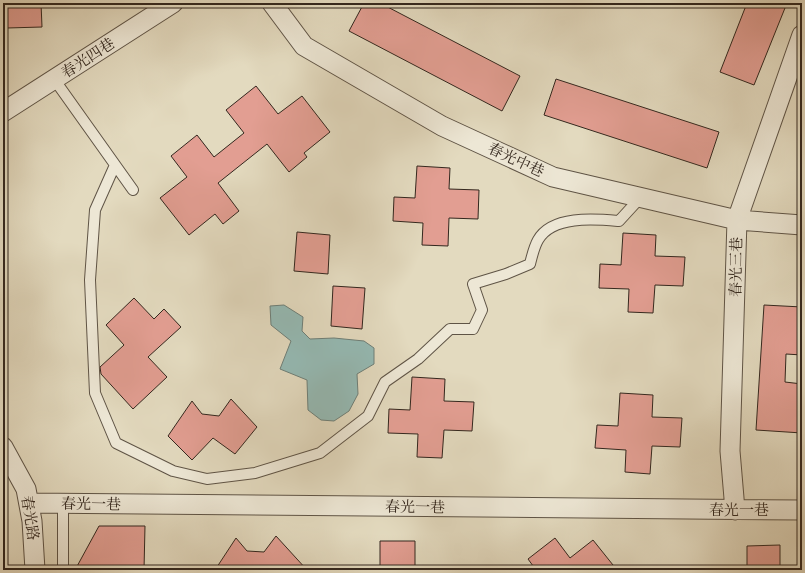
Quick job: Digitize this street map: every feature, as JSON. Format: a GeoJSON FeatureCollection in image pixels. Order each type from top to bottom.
{"type":"FeatureCollection","features":[{"type":"Feature","properties":{"kind":"street","name":"春光四巷"},"geometry":{"type":"LineString","coordinates":[[3,112],[173,3]]}},
{"type":"Feature","properties":{"kind":"street","name":"春光中巷"},"geometry":{"type":"LineString","coordinates":[[272,3],[304,46],[442,126],[553,177],[737,220],[802,225]]}},
{"type":"Feature","properties":{"kind":"street","name":"春光三巷"},"geometry":{"type":"LineString","coordinates":[[735,510],[730,451],[737,220],[802,35]]}},
{"type":"Feature","properties":{"kind":"street","name":"春光路"},"geometry":{"type":"LineString","coordinates":[[3,447],[26,489],[32,521],[35,570]]}},
{"type":"Feature","properties":{"kind":"street","name":"春光一巷"},"geometry":{"type":"LineString","coordinates":[[29,503],[802,510]]}},
{"type":"Feature","properties":{"kind":"lane"},"geometry":{"type":"LineString","coordinates":[[54,79],[132,190]]}},
{"type":"Feature","properties":{"kind":"lane"},"geometry":{"type":"LineString","coordinates":[[115,165],[95,210],[90,280],[95,393],[116,443],[173,471],[207,479],[255,474],[320,453],[368,416],[385,382],[418,359],[450,329],[473,329],[482,310],[473,284],[506,274],[530,264],[538,239],[556,224],[594,219],[619,222],[641,197]]}},
{"type":"Feature","properties":{"kind":"lane"},"geometry":{"type":"LineString","coordinates":[[63,504],[63,570]]}},
{"type":"Feature","properties":{"kind":"water"},"geometry":{"type":"Polygon","coordinates":[[[284,305],[303,317],[302,331],[310,339],[334,338],[364,341],[374,348],[374,364],[357,374],[358,394],[349,411],[334,421],[321,420],[308,410],[307,380],[280,369],[291,341],[271,325],[270,306],[284,305]]]}},
{"type":"Feature","properties":{"kind":"building"},"geometry":{"type":"Polygon","coordinates":[[[6,3],[41,3],[42,27],[7,28],[6,3]]]}},
{"type":"Feature","properties":{"kind":"building"},"geometry":{"type":"Polygon","coordinates":[[[364,3],[380,3],[520,76],[502,111],[349,31],[364,3]]]}},
{"type":"Feature","properties":{"kind":"building"},"geometry":{"type":"Polygon","coordinates":[[[747,3],[787,3],[754,85],[720,72],[747,3]]]}},
{"type":"Feature","properties":{"kind":"building"},"geometry":{"type":"Polygon","coordinates":[[[556,79],[719,132],[707,168],[544,115],[556,79]]]}},
{"type":"Feature","properties":{"kind":"building"},"geometry":{"type":"Polygon","coordinates":[[[256,86],[278,114],[302,96],[330,132],[304,153],[307,157],[289,172],[267,144],[218,183],[239,211],[223,224],[215,214],[189,235],[160,198],[187,177],[171,156],[197,135],[214,157],[244,133],[226,110],[256,86]]]}},
{"type":"Feature","properties":{"kind":"building"},"geometry":{"type":"Polygon","coordinates":[[[417,166],[450,168],[449,189],[479,190],[478,219],[449,218],[448,246],[422,245],[423,223],[393,221],[394,197],[415,198],[417,166]]]}},
{"type":"Feature","properties":{"kind":"building"},"geometry":{"type":"Polygon","coordinates":[[[297,232],[330,235],[328,274],[294,271],[297,232]]]}},
{"type":"Feature","properties":{"kind":"building"},"geometry":{"type":"Polygon","coordinates":[[[623,233],[656,235],[655,256],[685,257],[683,286],[655,285],[653,313],[628,312],[629,289],[599,288],[600,264],[621,265],[623,233]]]}},
{"type":"Feature","properties":{"kind":"building"},"geometry":{"type":"Polygon","coordinates":[[[333,286],[365,288],[362,329],[331,326],[333,286]]]}},
{"type":"Feature","properties":{"kind":"building"},"geometry":{"type":"Polygon","coordinates":[[[134,298],[154,319],[164,309],[181,327],[148,357],[167,377],[133,409],[101,374],[100,367],[124,345],[106,325],[134,298]]]}},
{"type":"Feature","properties":{"kind":"building"},"geometry":{"type":"Polygon","coordinates":[[[764,305],[802,307],[802,355],[786,354],[785,382],[802,384],[802,433],[756,430],[764,305]]]}},
{"type":"Feature","properties":{"kind":"building"},"geometry":{"type":"Polygon","coordinates":[[[412,377],[445,379],[444,401],[474,402],[472,431],[444,430],[442,458],[417,457],[418,434],[388,433],[389,409],[410,410],[412,377]]]}},
{"type":"Feature","properties":{"kind":"building"},"geometry":{"type":"Polygon","coordinates":[[[620,393],[653,395],[652,417],[682,418],[680,447],[652,446],[650,474],[625,472],[626,450],[595,448],[597,425],[618,426],[620,393]]]}},
{"type":"Feature","properties":{"kind":"building"},"geometry":{"type":"Polygon","coordinates":[[[231,399],[257,427],[235,454],[213,438],[192,460],[168,436],[192,401],[202,414],[219,416],[231,399]]]}},
{"type":"Feature","properties":{"kind":"building"},"geometry":{"type":"Polygon","coordinates":[[[99,526],[145,526],[144,570],[75,570],[99,526]]]}},
{"type":"Feature","properties":{"kind":"building"},"geometry":{"type":"Polygon","coordinates":[[[276,536],[307,570],[215,570],[236,538],[247,551],[264,552],[276,536]]]}},
{"type":"Feature","properties":{"kind":"building"},"geometry":{"type":"Polygon","coordinates":[[[555,538],[570,558],[593,540],[617,570],[536,570],[528,559],[555,538]]]}},
{"type":"Feature","properties":{"kind":"building"},"geometry":{"type":"Polygon","coordinates":[[[380,541],[415,541],[415,570],[380,570],[380,541]]]}},
{"type":"Feature","properties":{"kind":"building"},"geometry":{"type":"Polygon","coordinates":[[[780,545],[780,570],[747,570],[747,546],[780,545]]]}}]}
